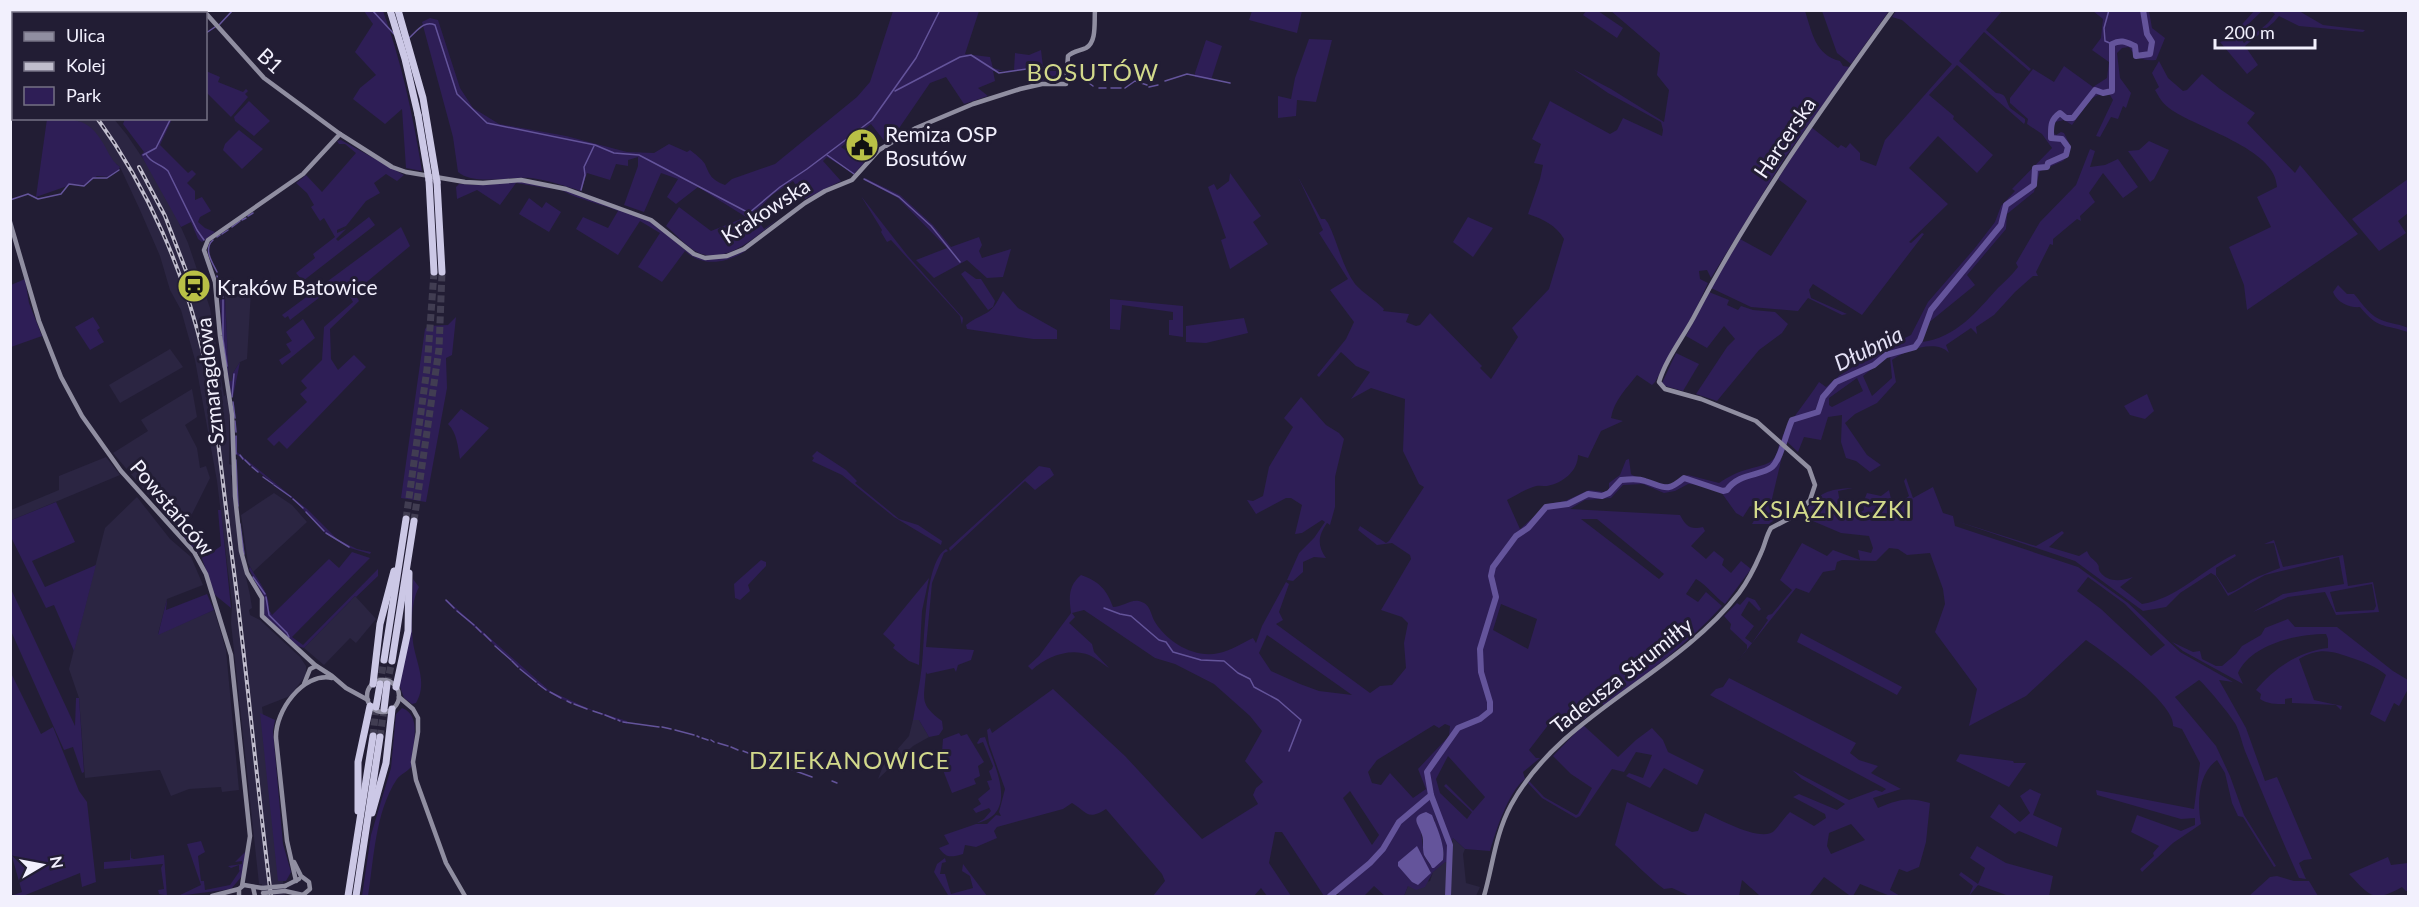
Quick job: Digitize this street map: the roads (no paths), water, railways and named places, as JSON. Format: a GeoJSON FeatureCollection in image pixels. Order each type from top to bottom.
{"type":"FeatureCollection","features":[{"type":"Feature","properties":{"kind":"highway"},"geometry":{"type":"LineString","coordinates":[[390,10],[415,98],[429,180],[434,272]]}},
{"type":"Feature","properties":{"kind":"highway"},"geometry":{"type":"LineString","coordinates":[[398,10],[423,99],[437,182],[442,272]]}},
{"type":"Feature","properties":{"kind":"highway"},"geometry":{"type":"LineString","coordinates":[[405,519],[388,661],[414,521]]}},
{"type":"Feature","properties":{"kind":"highway"},"geometry":{"type":"LineString","coordinates":[[356,897],[362,832],[358,762],[374,705],[380,624],[400,554]]}},
{"type":"Feature","properties":{"kind":"highway"},"geometry":{"type":"LineString","coordinates":[[396,687],[408,631],[408,556]]}},
{"type":"Feature","properties":{"kind":"highway"},"geometry":{"type":"LineString","coordinates":[[362,832],[386,763],[394,707]]}},
{"type":"Feature","properties":{"kind":"highway"},"geometry":{"type":"LineString","coordinates":[[348,897],[362,832],[377,736]]}},
{"type":"Feature","properties":{"kind":"street","name":"Krakowska"},"geometry":{"type":"LineString","coordinates":[[340,134],[379,160],[406,172],[474,183],[510,180],[534,182],[594,198],[651,220],[694,254],[716,258],[739,252],[805,203],[825,191],[852,180],[879,150],[910,131],[964,107],[1020,89],[1042,84],[1065,84],[1068,56],[1072,52],[1087,47],[1093,40],[1095,10]]}},
{"type":"Feature","properties":{"kind":"street","name":"Harcerska"},"geometry":{"type":"LineString","coordinates":[[1710,286],[1782,167],[1893,10]]}},
{"type":"Feature","properties":{"kind":"street","name":"B1"},"geometry":{"type":"LineString","coordinates":[[207,15],[264,78],[340,134]]}},
{"type":"Feature","properties":{"kind":"street","name":"Szmaragdowa"},"geometry":{"type":"LineString","coordinates":[[312,670],[303,655],[266,621],[261,613],[262,598],[247,573],[235,496],[232,415],[220,343],[215,282],[204,248],[208,240],[303,174],[340,134]]}},
{"type":"Feature","properties":{"kind":"street","name":"Powstańców"},"geometry":{"type":"LineString","coordinates":[[10,222],[39,321],[61,377],[77,407],[121,471],[194,552],[203,567],[231,655],[249,832],[246,867],[239,897]]}},
{"type":"Feature","properties":{"kind":"street","name":"Tadeusza Strumiłły"},"geometry":{"type":"LineString","coordinates":[[1484,897],[1495,844],[1502,824],[1521,787],[1572,731],[1654,672],[1703,632],[1743,586],[1756,564],[1771,528],[1796,515],[1810,500],[1814,489],[1813,474],[1806,465],[1752,419],[1701,399],[1665,389],[1660,385],[1660,377],[1710,286]]}},
{"type":"Feature","properties":{"kind":"street"},"geometry":{"type":"LineString","coordinates":[[312,670],[323,671],[381,712],[394,707],[410,707]]}},
{"type":"Feature","properties":{"kind":"street"},"geometry":{"type":"LineString","coordinates":[[312,670],[314,680]]}},
{"type":"Feature","properties":{"kind":"street"},"geometry":{"type":"LineString","coordinates":[[295,892],[296,882],[290,854],[276,727],[283,709],[303,686],[312,670]]}},
{"type":"Feature","properties":{"kind":"street"},"geometry":{"type":"LineString","coordinates":[[322,677],[323,671]]}},
{"type":"Feature","properties":{"kind":"street"},"geometry":{"type":"LineString","coordinates":[[303,686],[322,677],[333,678]]}},
{"type":"Feature","properties":{"kind":"street"},"geometry":{"type":"LineString","coordinates":[[355,692],[386,681],[396,687],[399,697],[416,714],[419,725],[413,762],[416,780],[446,863],[465,897]]}},
{"type":"Feature","properties":{"kind":"street"},"geometry":{"type":"LineString","coordinates":[[374,705],[377,685]]}},
{"type":"Feature","properties":{"kind":"street"},"geometry":{"type":"LineString","coordinates":[[394,707],[399,697]]}},
{"type":"Feature","properties":{"kind":"street"},"geometry":{"type":"LineString","coordinates":[[212,897],[252,886],[262,891],[285,889],[303,895],[309,892],[310,884],[300,875],[290,854]]}},
{"type":"Feature","properties":{"kind":"street","name":"Powstańców"},"geometry":{"type":"LineString","coordinates":[[246,867],[248,881],[255,897]]}},
{"type":"Feature","properties":{"kind":"street"},"geometry":{"type":"LineString","coordinates":[[285,889],[304,878]]}},
{"type":"Feature","properties":{"kind":"street"},"geometry":{"type":"LineString","coordinates":[[255,897],[262,891]]}},
{"type":"Feature","properties":{"kind":"street"},"geometry":{"type":"LineString","coordinates":[[221,895],[227,897]]}},
{"type":"Feature","properties":{"kind":"waterway"},"geometry":{"type":"LineString","coordinates":[[219,25],[233,10]]}},
{"type":"Feature","properties":{"kind":"waterway"},"geometry":{"type":"LineString","coordinates":[[372,10],[394,34]]}},
{"type":"Feature","properties":{"kind":"waterway"},"geometry":{"type":"LineString","coordinates":[[409,38],[424,25],[435,25],[457,94],[487,123],[595,145],[614,153],[639,155],[749,213],[780,187],[872,120],[916,58],[940,10]]}},
{"type":"Feature","properties":{"kind":"waterway"},"geometry":{"type":"LineString","coordinates":[[2109,10],[2104,28],[2105,41],[2112,44]]}},
{"type":"Feature","properties":{"kind":"waterway","name":"Dłubnia"},"geometry":{"type":"LineString","coordinates":[[1448,896],[1450,845],[1431,795],[1427,772],[1458,728],[1480,719],[1490,711],[1490,702],[1481,672],[1480,649],[1496,597],[1491,576],[1493,567],[1516,536],[1528,528],[1546,507],[1568,504],[1588,494],[1602,496],[1609,493],[1621,480],[1639,479],[1669,487],[1684,478],[1723,491],[1737,480],[1772,467],[1781,452],[1792,420],[1818,412],[1823,397],[1836,382],[1874,365],[1886,355],[1915,347],[1920,340],[1931,310],[2001,225],[2006,205],[2034,185],[2035,168],[2047,167],[2048,163],[2066,155],[2068,147],[2062,139],[2051,138],[2054,118],[2060,113],[2066,118],[2073,118],[2095,90],[2103,93],[2112,91],[2112,44],[2126,42],[2135,46],[2136,56],[2150,54],[2152,42],[2147,34],[2143,10]]}},
{"type":"Feature","properties":{"kind":"waterway"},"geometry":{"type":"LineString","coordinates":[[207,32],[215,27]]}},
{"type":"Feature","properties":{"kind":"waterway"},"geometry":{"type":"LineString","coordinates":[[895,91],[960,57],[971,55],[999,73],[1041,67],[1059,69]]}},
{"type":"Feature","properties":{"kind":"waterway"},"geometry":{"type":"LineString","coordinates":[[1165,81],[1187,74],[1230,83]]}},
{"type":"Feature","properties":{"kind":"waterway"},"geometry":{"type":"LineString","coordinates":[[1069,75],[1082,78],[1093,86]]}},
{"type":"Feature","properties":{"kind":"waterway"},"geometry":{"type":"LineString","coordinates":[[1125,88],[1135,81],[1147,85]]}},
{"type":"Feature","properties":{"kind":"waterway"},"geometry":{"type":"LineString","coordinates":[[1149,87],[1158,85]]}},
{"type":"Feature","properties":{"kind":"waterway"},"geometry":{"type":"LineString","coordinates":[[1099,88],[1106,88]]}},
{"type":"Feature","properties":{"kind":"waterway"},"geometry":{"type":"LineString","coordinates":[[1111,88],[1121,88]]}},
{"type":"Feature","properties":{"kind":"waterway"},"geometry":{"type":"LineString","coordinates":[[143,155],[156,148],[170,120]]}},
{"type":"Feature","properties":{"kind":"waterway"},"geometry":{"type":"LineString","coordinates":[[581,190],[585,175],[584,167],[594,146]]}},
{"type":"Feature","properties":{"kind":"waterway"},"geometry":{"type":"LineString","coordinates":[[146,154],[168,171],[204,240]]}},
{"type":"Feature","properties":{"kind":"waterway"},"geometry":{"type":"LineString","coordinates":[[827,155],[854,174]]}},
{"type":"Feature","properties":{"kind":"waterway"},"geometry":{"type":"LineString","coordinates":[[10,200],[28,194],[38,199],[61,194],[69,184],[84,186],[93,178],[107,178],[119,170]]}},
{"type":"Feature","properties":{"kind":"waterway"},"geometry":{"type":"LineString","coordinates":[[864,179],[899,197],[931,226],[960,262]]}},
{"type":"Feature","properties":{"kind":"waterway"},"geometry":{"type":"LineString","coordinates":[[248,216],[253,213]]}},
{"type":"Feature","properties":{"kind":"waterway"},"geometry":{"type":"LineString","coordinates":[[242,220],[246,218]]}},
{"type":"Feature","properties":{"kind":"waterway"},"geometry":{"type":"LineString","coordinates":[[232,227],[240,221]]}},
{"type":"Feature","properties":{"kind":"waterway"},"geometry":{"type":"LineString","coordinates":[[222,234],[228,230]]}},
{"type":"Feature","properties":{"kind":"waterway"},"geometry":{"type":"LineString","coordinates":[[213,240],[209,251],[217,272]]}},
{"type":"Feature","properties":{"kind":"waterway"},"geometry":{"type":"LineString","coordinates":[[217,276],[222,293]]}},
{"type":"Feature","properties":{"kind":"waterway"},"geometry":{"type":"LineString","coordinates":[[223,300],[223,339],[227,366]]}},
{"type":"Feature","properties":{"kind":"waterway"},"geometry":{"type":"LineString","coordinates":[[232,397],[234,374]]}},
{"type":"Feature","properties":{"kind":"waterway"},"geometry":{"type":"LineString","coordinates":[[233,402],[235,418]]}},
{"type":"Feature","properties":{"kind":"waterway"},"geometry":{"type":"LineString","coordinates":[[235,421],[236,432]]}},
{"type":"Feature","properties":{"kind":"waterway"},"geometry":{"type":"LineString","coordinates":[[236,436],[236,454]]}},
{"type":"Feature","properties":{"kind":"waterway"},"geometry":{"type":"LineString","coordinates":[[240,455],[243,459]]}},
{"type":"Feature","properties":{"kind":"waterway"},"geometry":{"type":"LineString","coordinates":[[236,460],[238,506]]}},
{"type":"Feature","properties":{"kind":"waterway"},"geometry":{"type":"LineString","coordinates":[[245,460],[250,465]]}},
{"type":"Feature","properties":{"kind":"waterway"},"geometry":{"type":"LineString","coordinates":[[252,467],[258,472]]}},
{"type":"Feature","properties":{"kind":"waterway"},"geometry":{"type":"LineString","coordinates":[[263,477],[273,484]]}},
{"type":"Feature","properties":{"kind":"waterway"},"geometry":{"type":"LineString","coordinates":[[274,485],[291,497]]}},
{"type":"Feature","properties":{"kind":"waterway"},"geometry":{"type":"LineString","coordinates":[[293,499],[303,508]]}},
{"type":"Feature","properties":{"kind":"waterway"},"geometry":{"type":"LineString","coordinates":[[306,512],[324,531]]}},
{"type":"Feature","properties":{"kind":"waterway"},"geometry":{"type":"LineString","coordinates":[[240,524],[244,554]]}},
{"type":"Feature","properties":{"kind":"waterway"},"geometry":{"type":"LineString","coordinates":[[326,533],[349,547]]}},
{"type":"Feature","properties":{"kind":"waterway"},"geometry":{"type":"LineString","coordinates":[[253,577],[265,594]]}},
{"type":"Feature","properties":{"kind":"waterway"},"geometry":{"type":"LineString","coordinates":[[266,597],[269,615],[289,637]]}},
{"type":"Feature","properties":{"kind":"waterway"},"geometry":{"type":"LineString","coordinates":[[446,600],[454,608]]}},
{"type":"Feature","properties":{"kind":"waterway"},"geometry":{"type":"LineString","coordinates":[[1104,608],[1131,616],[1159,640],[1166,642],[1173,652],[1201,660],[1224,661],[1238,673],[1250,679],[1254,687],[1278,700],[1301,720],[1289,751]]}},
{"type":"Feature","properties":{"kind":"waterway"},"geometry":{"type":"LineString","coordinates":[[457,611],[474,625]]}},
{"type":"Feature","properties":{"kind":"waterway"},"geometry":{"type":"LineString","coordinates":[[476,627],[481,632]]}},
{"type":"Feature","properties":{"kind":"waterway"},"geometry":{"type":"LineString","coordinates":[[484,634],[491,641]]}},
{"type":"Feature","properties":{"kind":"waterway"},"geometry":{"type":"LineString","coordinates":[[495,646],[511,660]]}},
{"type":"Feature","properties":{"kind":"waterway"},"geometry":{"type":"LineString","coordinates":[[512,661],[518,667]]}},
{"type":"Feature","properties":{"kind":"waterway"},"geometry":{"type":"LineString","coordinates":[[520,669],[536,682]]}},
{"type":"Feature","properties":{"kind":"waterway"},"geometry":{"type":"LineString","coordinates":[[538,684],[546,690]]}},
{"type":"Feature","properties":{"kind":"waterway"},"geometry":{"type":"LineString","coordinates":[[550,692],[561,698]]}},
{"type":"Feature","properties":{"kind":"waterway"},"geometry":{"type":"LineString","coordinates":[[567,701],[571,703]]}},
{"type":"Feature","properties":{"kind":"waterway"},"geometry":{"type":"LineString","coordinates":[[574,704],[587,709]]}},
{"type":"Feature","properties":{"kind":"waterway"},"geometry":{"type":"LineString","coordinates":[[593,711],[602,714]]}},
{"type":"Feature","properties":{"kind":"waterway"},"geometry":{"type":"LineString","coordinates":[[605,715],[615,719]]}},
{"type":"Feature","properties":{"kind":"waterway"},"geometry":{"type":"LineString","coordinates":[[623,722],[659,727]]}},
{"type":"Feature","properties":{"kind":"waterway"},"geometry":{"type":"LineString","coordinates":[[662,727],[671,729]]}},
{"type":"Feature","properties":{"kind":"waterway"},"geometry":{"type":"LineString","coordinates":[[675,730],[694,735]]}},
{"type":"Feature","properties":{"kind":"waterway"},"geometry":{"type":"LineString","coordinates":[[702,738],[708,740]]}},
{"type":"Feature","properties":{"kind":"waterway"},"geometry":{"type":"LineString","coordinates":[[718,743],[728,746]]}},
{"type":"Feature","properties":{"kind":"waterway"},"geometry":{"type":"LineString","coordinates":[[731,747],[738,750]]}},
{"type":"Feature","properties":{"kind":"waterway"},"geometry":{"type":"LineString","coordinates":[[743,751],[756,756]]}},
{"type":"Feature","properties":{"kind":"waterway"},"geometry":{"type":"LineString","coordinates":[[760,757],[773,761]]}},
{"type":"Feature","properties":{"kind":"waterway"},"geometry":{"type":"LineString","coordinates":[[779,765],[812,777]]}},
{"type":"Feature","properties":{"kind":"waterway"},"geometry":{"type":"LineString","coordinates":[[832,781],[837,783]]}},
{"type":"Feature","properties":{"kind":"waterway"},"geometry":{"type":"LineString","coordinates":[[1330,896],[1370,863],[1383,849],[1399,822],[1431,795]]}},
{"type":"Feature","properties":{"kind":"tunnel"},"geometry":{"type":"LineString","coordinates":[[406,519],[427,369],[434,272]]}},
{"type":"Feature","properties":{"kind":"tunnel"},"geometry":{"type":"LineString","coordinates":[[414,521],[439,349],[442,272]]}},
{"type":"Feature","properties":{"kind":"tunnel"},"geometry":{"type":"LineString","coordinates":[[380,684],[384,660]]}},
{"type":"Feature","properties":{"kind":"tunnel"},"geometry":{"type":"LineString","coordinates":[[387,684],[392,661]]}},
{"type":"Feature","properties":{"kind":"tunnel"},"geometry":{"type":"LineString","coordinates":[[373,736],[376,707]]}},
{"type":"Feature","properties":{"kind":"tunnel"},"geometry":{"type":"LineString","coordinates":[[380,737],[384,709]]}},
{"type":"Feature","properties":{"kind":"railway"},"geometry":{"type":"LineString","coordinates":[[98,120],[133,173],[162,232],[186,294],[204,357],[219,449],[271,896]]}},
{"type":"Feature","properties":{"kind":"railway"},"geometry":{"type":"LineString","coordinates":[[139,167],[165,216],[188,276]]}},
{"type":"Feature","properties":{"kind":"place","name":"Remiza OSP Bosutów"},"geometry":{"type":"Point","coordinates":[862,145]}},
{"type":"Feature","properties":{"kind":"place","name":"Kraków Batowice"},"geometry":{"type":"Point","coordinates":[194,286]}},
{"type":"Feature","properties":{"kind":"district","name":"BOSUTÓW"},"geometry":{"type":"Point","coordinates":[1093,71]}},
{"type":"Feature","properties":{"kind":"district","name":"KSIĄŻNICZKI"},"geometry":{"type":"Point","coordinates":[1833,508]}},
{"type":"Feature","properties":{"kind":"district","name":"DZIEKANOWICE"},"geometry":{"type":"Point","coordinates":[850,759]}}]}
